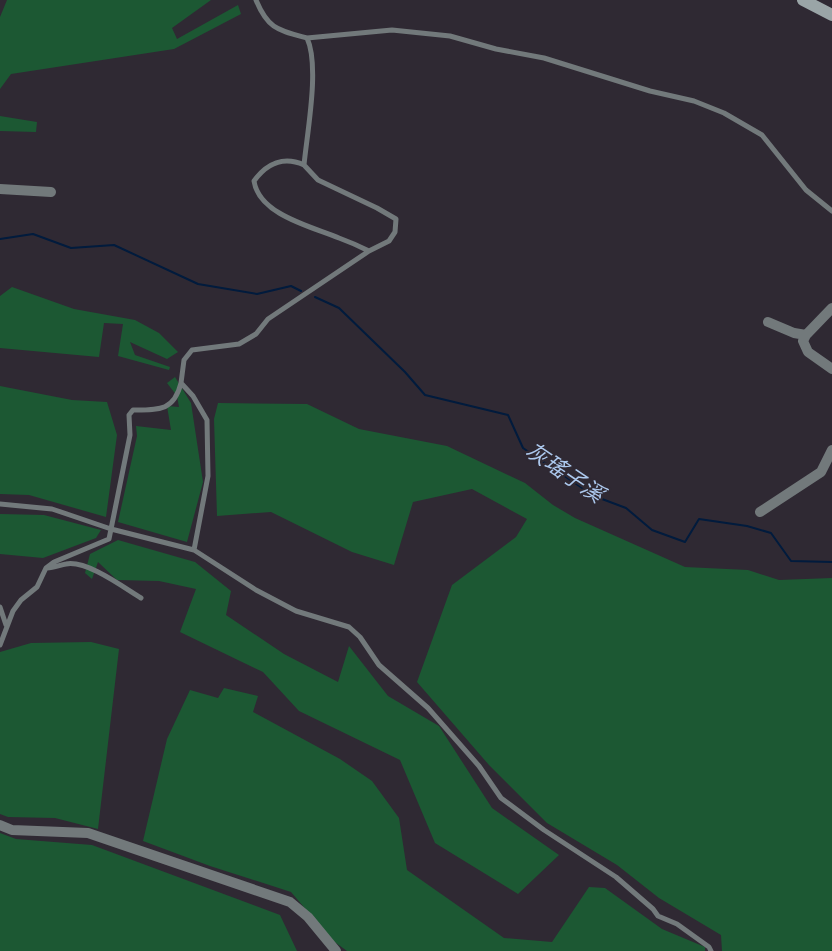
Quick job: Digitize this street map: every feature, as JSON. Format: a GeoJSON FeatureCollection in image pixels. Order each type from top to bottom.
{"type":"FeatureCollection","features":[{"type":"Feature","properties":{"kind":"street"},"geometry":{"type":"LineString","coordinates":[[809,2],[832,15]]}},
{"type":"Feature","properties":{"kind":"street"},"geometry":{"type":"LineString","coordinates":[[0,189],[51,192]]}},
{"type":"Feature","properties":{"kind":"street"},"geometry":{"type":"LineString","coordinates":[[832,308],[803,341],[808,352],[832,369]]}},
{"type":"Feature","properties":{"kind":"street"},"geometry":{"type":"LineString","coordinates":[[768,322],[794,333],[806,335]]}},
{"type":"Feature","properties":{"kind":"street"},"geometry":{"type":"LineString","coordinates":[[760,512],[812,480],[821,472],[832,450]]}},
{"type":"Feature","properties":{"kind":"street"},"geometry":{"type":"LineString","coordinates":[[0,825],[12,830],[88,833],[290,902],[308,917],[336,951]]}},
{"type":"Feature","properties":{"kind":"lane"},"geometry":{"type":"LineString","coordinates":[[256,0],[263,16],[279,30],[307,38],[392,30],[450,36],[496,49],[544,58],[650,92],[694,101],[724,113],[762,135],[806,190],[832,211]]}},
{"type":"Feature","properties":{"kind":"lane"},"geometry":{"type":"LineString","coordinates":[[304,165],[312,96],[310,46],[307,38]]}},
{"type":"Feature","properties":{"kind":"lane"},"geometry":{"type":"LineString","coordinates":[[0,645],[6,625],[21,600],[37,587],[46,568],[54,561],[109,539],[130,435],[129,415],[133,410],[163,408],[174,401],[178,396],[184,360],[192,350],[239,344],[256,334],[268,319],[369,251],[389,241],[395,232],[396,219],[318,180],[304,165],[293,160],[281,160],[269,167],[254,181],[259,196],[267,204],[302,225],[338,237],[369,251]]}},
{"type":"Feature","properties":{"kind":"lane"},"geometry":{"type":"LineString","coordinates":[[181,382],[193,396],[207,420],[208,476],[194,550]]}},
{"type":"Feature","properties":{"kind":"lane"},"geometry":{"type":"LineString","coordinates":[[0,504],[52,509],[111,528],[194,550],[256,590],[296,611],[349,627],[360,637],[379,665],[428,708],[479,766],[501,798],[544,830],[616,877],[658,916],[677,924],[709,947],[711,951]]}},
{"type":"Feature","properties":{"kind":"lane"},"geometry":{"type":"LineString","coordinates":[[46,568],[76,564],[98,573],[141,597]]}},
{"type":"Feature","properties":{"kind":"lane"},"geometry":{"type":"LineString","coordinates":[[0,607],[6,625]]}},
{"type":"Feature","properties":{"kind":"green space"},"geometry":{"type":"Polygon","coordinates":[[[7,0],[211,0],[172,28],[177,39],[238,5],[241,14],[174,49],[11,74],[0,89],[0,17],[7,0]]]}},
{"type":"Feature","properties":{"kind":"green space"},"geometry":{"type":"Polygon","coordinates":[[[0,116],[37,122],[36,132],[0,131],[0,116]]]}},
{"type":"Feature","properties":{"kind":"green space"},"geometry":{"type":"Polygon","coordinates":[[[12,287],[74,309],[135,320],[159,333],[178,352],[167,359],[130,342],[135,355],[170,367],[169,370],[118,356],[123,324],[104,323],[99,357],[0,348],[0,296],[12,287]]]}},
{"type":"Feature","properties":{"kind":"green space"},"geometry":{"type":"Polygon","coordinates":[[[175,377],[191,403],[203,482],[187,542],[118,522],[137,436],[136,426],[171,430],[167,406],[179,407],[177,396],[167,383],[175,377]]]}},
{"type":"Feature","properties":{"kind":"green space"},"geometry":{"type":"Polygon","coordinates":[[[0,386],[72,400],[107,402],[117,435],[106,517],[29,495],[0,494],[0,386]]]}},
{"type":"Feature","properties":{"kind":"green space"},"geometry":{"type":"Polygon","coordinates":[[[218,403],[307,404],[359,429],[447,446],[525,483],[553,505],[575,518],[685,567],[748,570],[779,580],[832,578],[832,951],[722,951],[721,935],[659,898],[617,865],[547,823],[489,765],[417,682],[452,585],[516,537],[527,519],[472,489],[413,502],[394,565],[352,552],[271,512],[217,516],[214,419],[218,403]]]}},
{"type":"Feature","properties":{"kind":"green space"},"geometry":{"type":"Polygon","coordinates":[[[0,514],[44,515],[101,530],[96,538],[43,558],[0,554],[0,514]]]}},
{"type":"Feature","properties":{"kind":"green space"},"geometry":{"type":"Polygon","coordinates":[[[118,540],[195,562],[231,591],[226,615],[284,654],[338,682],[349,646],[388,696],[439,726],[492,808],[559,855],[518,894],[435,843],[400,760],[299,711],[263,672],[180,632],[196,589],[159,581],[117,580],[98,562],[92,579],[85,573],[90,554],[118,540]]]}},
{"type":"Feature","properties":{"kind":"green space"},"geometry":{"type":"Polygon","coordinates":[[[91,642],[119,649],[98,829],[55,818],[8,817],[0,814],[0,652],[31,643],[91,642]]]}},
{"type":"Feature","properties":{"kind":"green space"},"geometry":{"type":"Polygon","coordinates":[[[224,688],[258,696],[253,712],[340,759],[372,781],[399,818],[407,870],[504,938],[552,942],[589,887],[605,888],[662,929],[705,947],[705,951],[347,951],[332,940],[291,892],[210,866],[143,841],[167,739],[190,690],[218,698],[224,688]]]}},
{"type":"Feature","properties":{"kind":"green space"},"geometry":{"type":"Polygon","coordinates":[[[0,833],[16,839],[92,845],[280,915],[297,951],[0,951],[0,833]]]}},
{"type":"Feature","properties":{"kind":"waterway","name":"灰瑤子溪"},"geometry":{"type":"LineString","coordinates":[[0,239],[33,234],[71,248],[114,245],[198,284],[257,294],[291,286],[301,291]]}},
{"type":"Feature","properties":{"kind":"waterway","name":"灰瑤子溪"},"geometry":{"type":"LineString","coordinates":[[315,297],[339,308],[405,372],[425,395],[508,415],[523,448],[594,496],[626,508],[652,530],[685,542],[699,519],[747,526],[771,533],[791,561],[832,562]]}}]}
